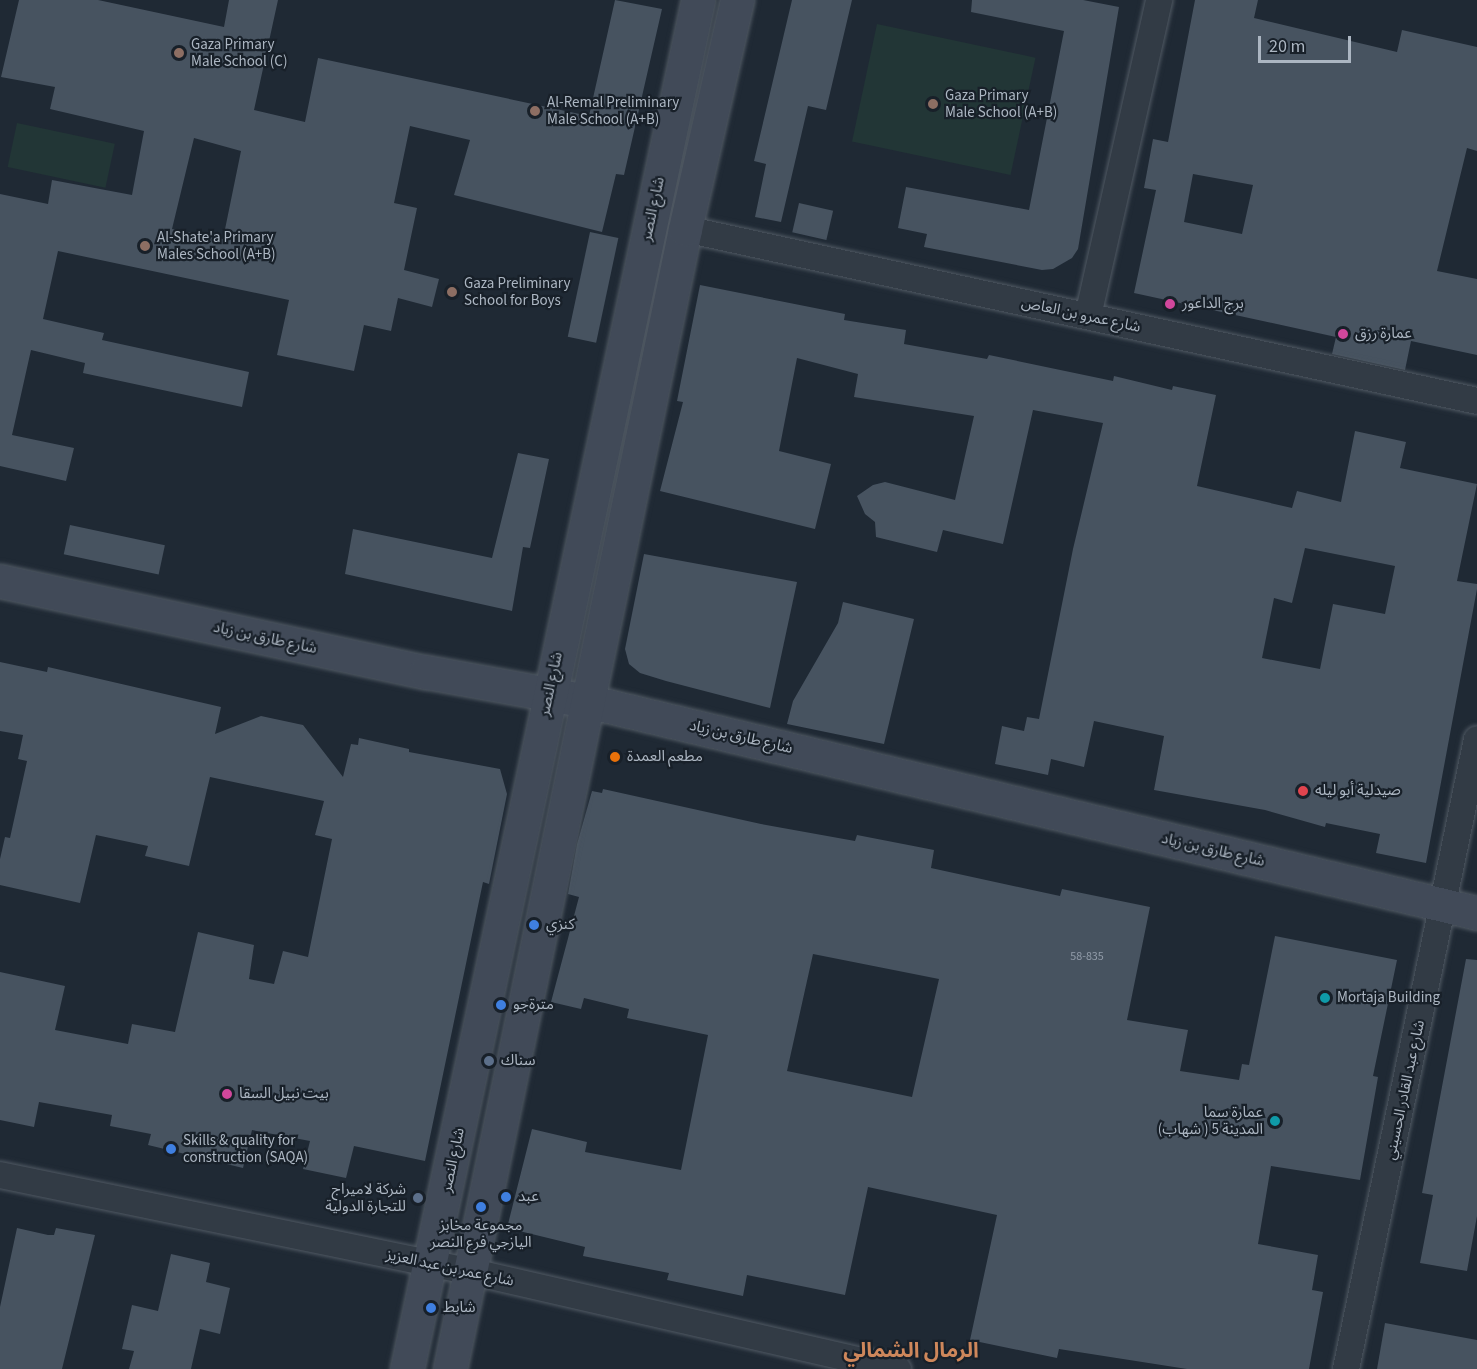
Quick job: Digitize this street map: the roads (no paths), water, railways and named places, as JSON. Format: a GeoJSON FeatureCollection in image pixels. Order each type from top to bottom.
{"type":"FeatureCollection","features":[{"type":"Feature","properties":{"kind":"main road","name":"شارع النصر"},"geometry":{"type":"LineString","coordinates":[[407,1369],[431,1265],[549,694],[698,0]]}},
{"type":"Feature","properties":{"kind":"main road"},"geometry":{"type":"LineString","coordinates":[[450,1369],[473,1272],[587,701],[685,229],[737,0]]}},
{"type":"Feature","properties":{"kind":"main road","name":"شارع طارق بن زياد"},"geometry":{"type":"LineString","coordinates":[[0,581],[426,672],[587,701],[1477,913]]}},
{"type":"Feature","properties":{"kind":"street"},"geometry":{"type":"LineString","coordinates":[[1088,316],[1160,0]]}},
{"type":"Feature","properties":{"kind":"street","name":"شارع عمرو بن العاص"},"geometry":{"type":"LineString","coordinates":[[685,229],[1477,401]]}},
{"type":"Feature","properties":{"kind":"street","name":"شارع عبد القادر الحسيني"},"geometry":{"type":"LineString","coordinates":[[1346,1369],[1477,739]]}},
{"type":"Feature","properties":{"kind":"street","name":"شارع عمر بن عبد العزيز"},"geometry":{"type":"LineString","coordinates":[[0,1174],[473,1272],[898,1369]]}},
{"type":"Feature","properties":{"kind":"place","name":"Gaza Primary Male School (C)"},"geometry":{"type":"Point","coordinates":[179,53]}},
{"type":"Feature","properties":{"kind":"place","name":"Gaza Primary Male School (A+B)"},"geometry":{"type":"Point","coordinates":[933,104]}},
{"type":"Feature","properties":{"kind":"place","name":"Al-Remal Preliminary Male School (A+B)"},"geometry":{"type":"Point","coordinates":[535,111]}},
{"type":"Feature","properties":{"kind":"place","name":"Al-Shate'a Primary Males School (A+B)"},"geometry":{"type":"Point","coordinates":[145,246]}},
{"type":"Feature","properties":{"kind":"place","name":"Gaza Preliminary School for Boys"},"geometry":{"type":"Point","coordinates":[452,292]}},
{"type":"Feature","properties":{"kind":"place","name":"برج الداعور"},"geometry":{"type":"Point","coordinates":[1170,304]}},
{"type":"Feature","properties":{"kind":"place","name":"عمارة رزق"},"geometry":{"type":"Point","coordinates":[1343,334]}},
{"type":"Feature","properties":{"kind":"place","name":"مطعم العمدة"},"geometry":{"type":"Point","coordinates":[615,757]}},
{"type":"Feature","properties":{"kind":"place","name":"صيدلية أبو ليله"},"geometry":{"type":"Point","coordinates":[1303,791]}},
{"type":"Feature","properties":{"kind":"place","name":"كنزي"},"geometry":{"type":"Point","coordinates":[534,925]}},
{"type":"Feature","properties":{"kind":"place","name":"Mortaja Building"},"geometry":{"type":"Point","coordinates":[1325,998]}},
{"type":"Feature","properties":{"kind":"place","name":"مترةجو"},"geometry":{"type":"Point","coordinates":[501,1005]}},
{"type":"Feature","properties":{"kind":"place","name":"سناك"},"geometry":{"type":"Point","coordinates":[489,1061]}},
{"type":"Feature","properties":{"kind":"place","name":"بيت نبيل السقا"},"geometry":{"type":"Point","coordinates":[227,1094]}},
{"type":"Feature","properties":{"kind":"place","name":"عمارة سما المدينة 5 ( شهاب)"},"geometry":{"type":"Point","coordinates":[1275,1121]}},
{"type":"Feature","properties":{"kind":"place","name":"Skills & quality for construction (SAQA)"},"geometry":{"type":"Point","coordinates":[171,1149]}},
{"type":"Feature","properties":{"kind":"place","name":"عبد"},"geometry":{"type":"Point","coordinates":[506,1197]}},
{"type":"Feature","properties":{"kind":"place","name":"شركة لاميراج للتجارة الدولية"},"geometry":{"type":"Point","coordinates":[418,1198]}},
{"type":"Feature","properties":{"kind":"place","name":"مجموعة مخابز اليازجي فرع النصر"},"geometry":{"type":"Point","coordinates":[481,1207]}},
{"type":"Feature","properties":{"kind":"place","name":"شابط"},"geometry":{"type":"Point","coordinates":[431,1308]}},
{"type":"Feature","properties":{"kind":"district","name":"الرمال الشمالي"},"geometry":{"type":"Point","coordinates":[911,1350]}}]}
